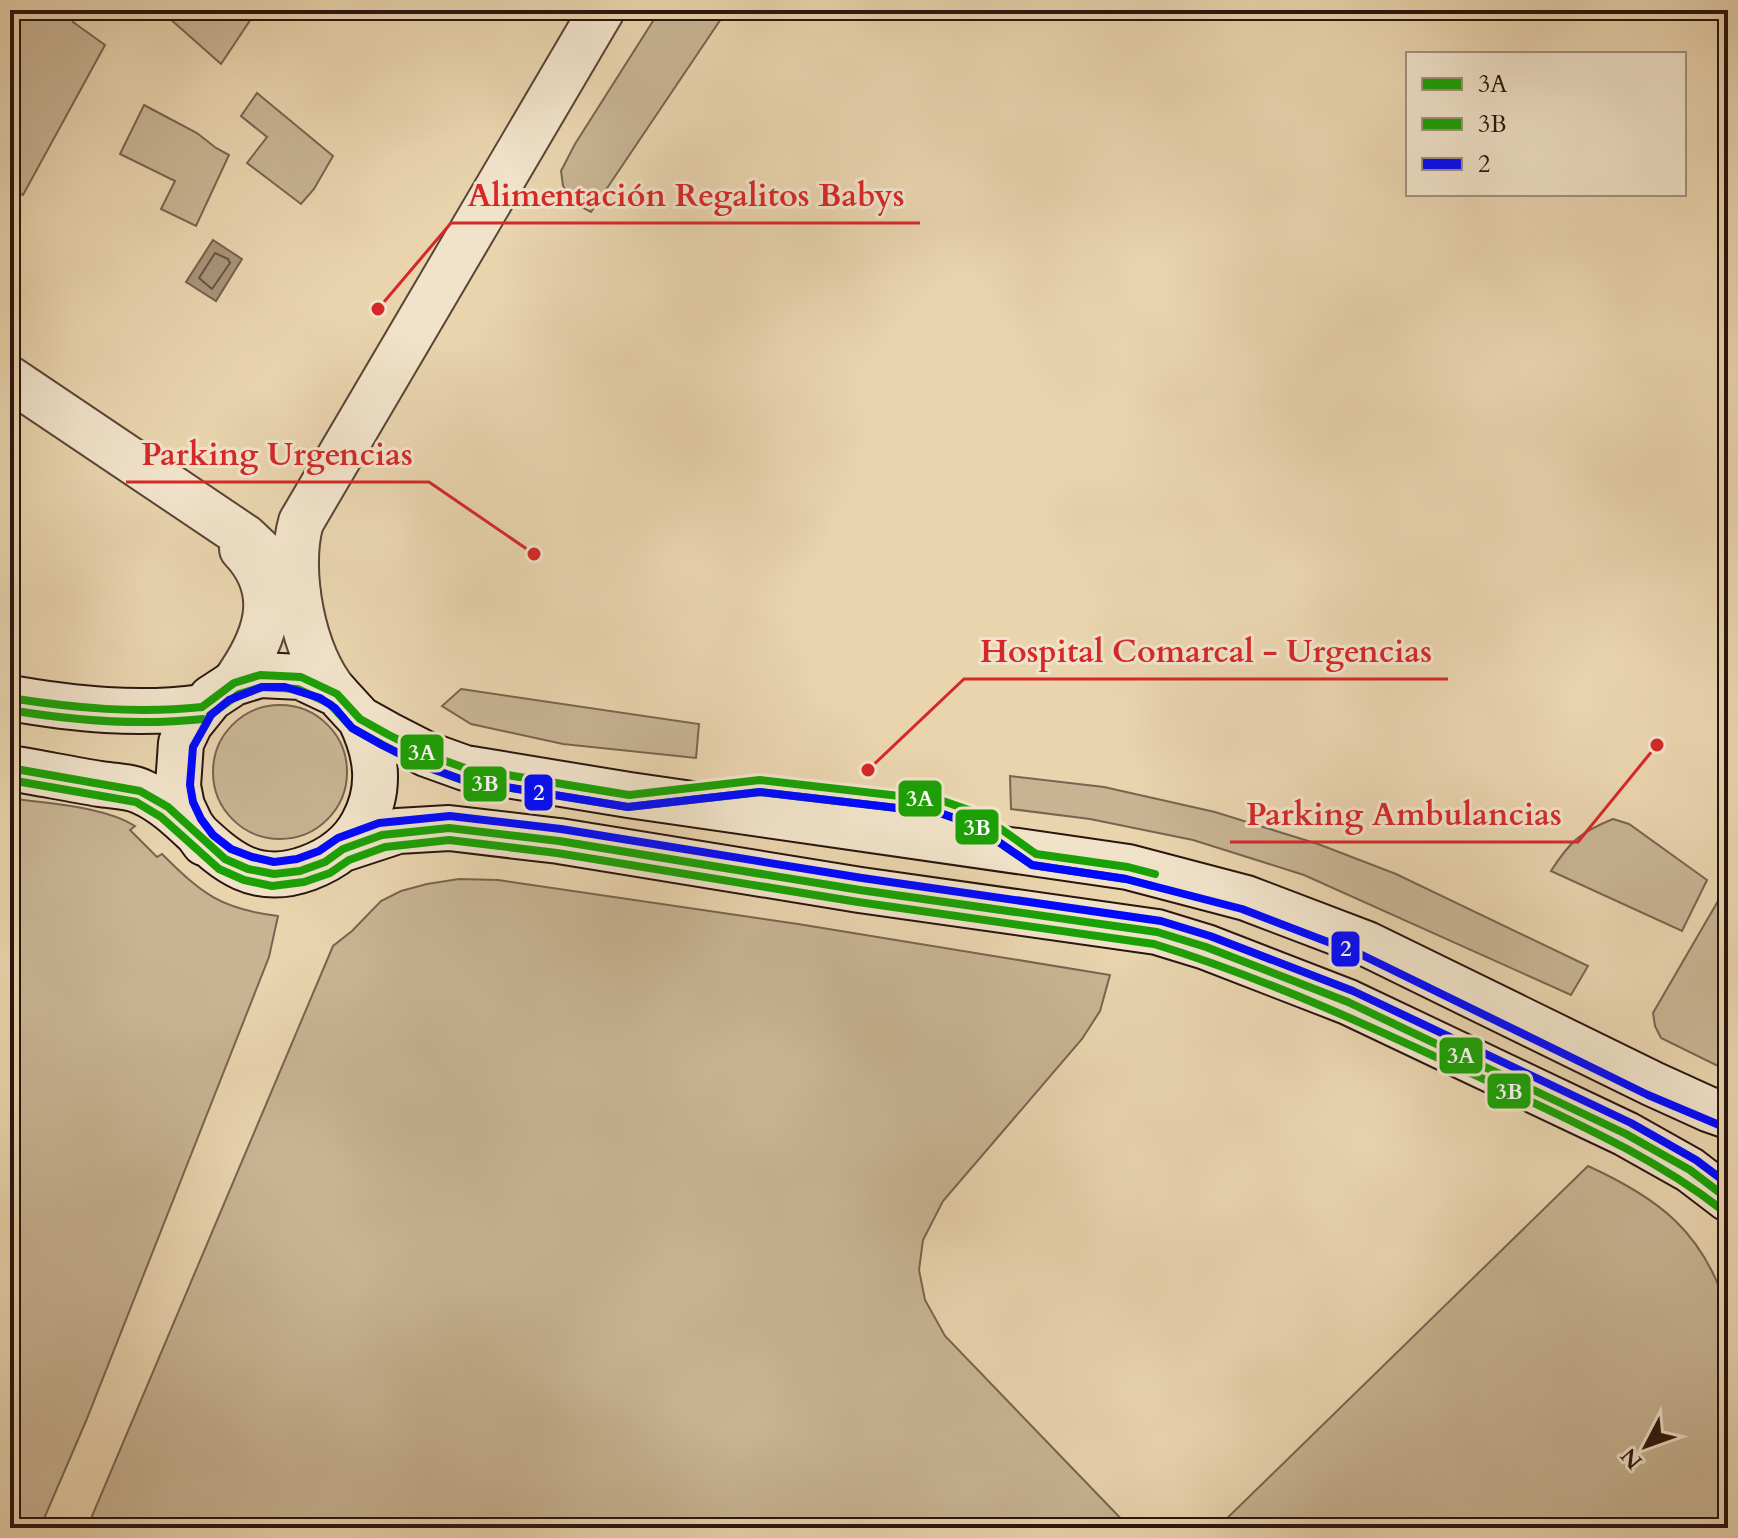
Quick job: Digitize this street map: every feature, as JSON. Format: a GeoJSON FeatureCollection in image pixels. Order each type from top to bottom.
{"type":"FeatureCollection","features":[{"type":"Feature","properties":{"kind":"main road"},"geometry":{"type":"LineString","coordinates":[[10,768],[140,791],[168,807],[225,859],[248,869],[274,874],[300,871],[325,862],[343,849],[359,831],[370,810],[376,787],[376,763],[371,740],[324,674],[314,651],[297,573],[297,536],[305,513],[602,10]]}},
{"type":"Feature","properties":{"kind":"main road"},"geometry":{"type":"LineString","coordinates":[[10,379],[297,573]]}},
{"type":"Feature","properties":{"kind":"main road"},"geometry":{"type":"LineString","coordinates":[[204,843],[191,825],[178,786],[181,743],[190,724],[218,695],[259,641],[266,617],[267,595],[261,577],[231,530]]}},
{"type":"Feature","properties":{"kind":"main road"},"geometry":{"type":"LineString","coordinates":[[10,698],[142,712],[218,695],[260,675],[287,675],[313,681],[426,754],[465,768],[1128,867],[1246,898],[1367,944],[1653,1084],[1728,1116]]}},
{"type":"Feature","properties":{"kind":"main road"},"geometry":{"type":"LineString","coordinates":[[343,849],[398,831],[449,828],[559,841],[860,890],[1157,932],[1206,947],[1348,1002],[1626,1134],[1690,1170],[1728,1199]]}},
{"type":"Feature","properties":{"kind":"shaded area"},"geometry":{"type":"Polygon","coordinates":[[[10,10],[75,10],[79,13],[73,22],[105,45],[23,195],[10,188],[10,10]]]}},
{"type":"Feature","properties":{"kind":"shaded area"},"geometry":{"type":"Polygon","coordinates":[[[160,10],[257,10],[221,64],[160,10]]]}},
{"type":"Feature","properties":{"kind":"shaded area"},"geometry":{"type":"Polygon","coordinates":[[[660,10],[727,10],[591,212],[574,203],[563,186],[561,171],[660,10]]]}},
{"type":"Feature","properties":{"kind":"shaded area"},"geometry":{"type":"Polygon","coordinates":[[[257,93],[333,156],[314,189],[301,204],[247,163],[267,137],[241,116],[257,93]]]}},
{"type":"Feature","properties":{"kind":"shaded area"},"geometry":{"type":"Polygon","coordinates":[[[144,105],[197,133],[229,155],[196,226],[161,209],[175,181],[120,154],[144,105]]]}},
{"type":"Feature","properties":{"kind":"shaded area"},"geometry":{"type":"Polygon","coordinates":[[[461,689],[699,724],[696,758],[563,744],[471,724],[442,706],[461,689]]]}},
{"type":"Feature","properties":{"kind":"shaded area"},"geometry":{"type":"Polygon","coordinates":[[[280,705],[306,710],[328,724],[342,746],[347,772],[342,798],[328,820],[306,834],[280,839],[254,834],[232,820],[218,798],[213,772],[218,746],[232,724],[254,710],[280,705]]]}},
{"type":"Feature","properties":{"kind":"shaded area"},"geometry":{"type":"Polygon","coordinates":[[[1010,776],[1104,787],[1215,812],[1318,844],[1396,874],[1588,966],[1571,995],[1304,875],[1193,840],[1090,819],[1011,809],[1010,776]]]}},
{"type":"Feature","properties":{"kind":"shaded area"},"geometry":{"type":"Polygon","coordinates":[[[10,798],[92,810],[122,819],[135,826],[130,830],[157,857],[162,854],[201,889],[241,909],[278,916],[269,957],[86,1421],[40,1528],[10,1528],[10,798]]]}},
{"type":"Feature","properties":{"kind":"shaded area"},"geometry":{"type":"Polygon","coordinates":[[[1613,819],[1629,824],[1707,880],[1682,931],[1551,871],[1577,839],[1613,819]]]}},
{"type":"Feature","properties":{"kind":"shaded area"},"geometry":{"type":"Polygon","coordinates":[[[459,879],[498,880],[798,924],[1110,975],[1100,1011],[1082,1039],[943,1201],[923,1240],[919,1270],[925,1300],[945,1336],[1130,1528],[87,1528],[333,946],[381,901],[401,891],[459,879]]]}},
{"type":"Feature","properties":{"kind":"shaded area"},"geometry":{"type":"Polygon","coordinates":[[[1725,889],[1728,891],[1728,1071],[1661,1038],[1653,1013],[1725,889]]]}},
{"type":"Feature","properties":{"kind":"shaded area"},"geometry":{"type":"Polygon","coordinates":[[[1588,1166],[1636,1191],[1675,1220],[1705,1258],[1717,1282],[1729,1322],[1728,1528],[1217,1528],[1588,1166]]]}},
{"type":"Feature","properties":{"kind":"water"},"geometry":{"type":"Polygon","coordinates":[[[213,240],[242,259],[216,301],[186,282],[213,240]]]}},
{"type":"Feature","properties":{"kind":"transit line","name":"3A"},"geometry":{"type":"LineString","coordinates":[[202,707],[234,683],[260,675],[301,677],[337,694],[360,719],[387,734],[426,754],[465,768],[629,795],[760,780],[943,801],[980,814],[1036,854],[1128,867],[1155,874]]}},
{"type":"Feature","properties":{"kind":"transit line","name":"3B"},"geometry":{"type":"LineString","coordinates":[[210,715],[239,694],[262,687],[298,689],[330,704],[352,728],[421,765],[462,780],[628,807],[760,792],[940,813],[974,825],[1032,865],[1126,879],[1152,886]]}},
{"type":"Feature","properties":{"kind":"transit line","name":"2"},"geometry":{"type":"LineString","coordinates":[[1724,1127],[1648,1095],[1362,955],[1242,909],[1126,879],[1032,865],[974,825],[940,813],[760,792],[628,807],[463,780],[422,765],[382,745],[352,728],[335,708],[320,698],[285,687],[262,687],[229,700],[211,715],[193,747],[190,785],[201,819],[213,835],[231,849],[274,862],[297,859],[319,851],[338,838],[379,823],[450,816],[561,829],[862,878],[1161,921],[1210,936],[1353,991],[1631,1123],[1696,1160],[1728,1184]]}},
{"type":"Feature","properties":{"kind":"transit line","name":"3A"},"geometry":{"type":"LineString","coordinates":[[10,698],[106,709],[202,707]]}},
{"type":"Feature","properties":{"kind":"transit line","name":"3B"},"geometry":{"type":"LineString","coordinates":[[10,710],[106,721],[203,719]]}},
{"type":"Feature","properties":{"kind":"transit line","name":"3A"},"geometry":{"type":"LineString","coordinates":[[10,768],[140,791],[168,807],[225,859],[248,869],[274,874],[300,871],[325,862],[343,849],[382,835],[449,828],[559,841],[860,890],[1157,932],[1206,947],[1348,1002],[1626,1134],[1690,1170],[1728,1199]]}},
{"type":"Feature","properties":{"kind":"transit line","name":"3B"},"geometry":{"type":"LineString","coordinates":[[10,780],[136,802],[161,817],[219,869],[244,880],[272,886],[304,882],[385,847],[449,840],[557,853],[858,902],[1154,944],[1283,990],[1492,1083],[1639,1155],[1721,1209]]}},
{"type":"Feature","properties":{"kind":"place","name":"Alimentación Regalitos Babys"},"geometry":{"type":"Point","coordinates":[378,309]}},
{"type":"Feature","properties":{"kind":"place","name":"Parking Urgencias"},"geometry":{"type":"Point","coordinates":[534,554]}},
{"type":"Feature","properties":{"kind":"place","name":"Parking Ambulancias"},"geometry":{"type":"Point","coordinates":[1657,745]}},
{"type":"Feature","properties":{"kind":"place","name":"Hospital Comarcal - Urgencias"},"geometry":{"type":"Point","coordinates":[868,770]}}]}
